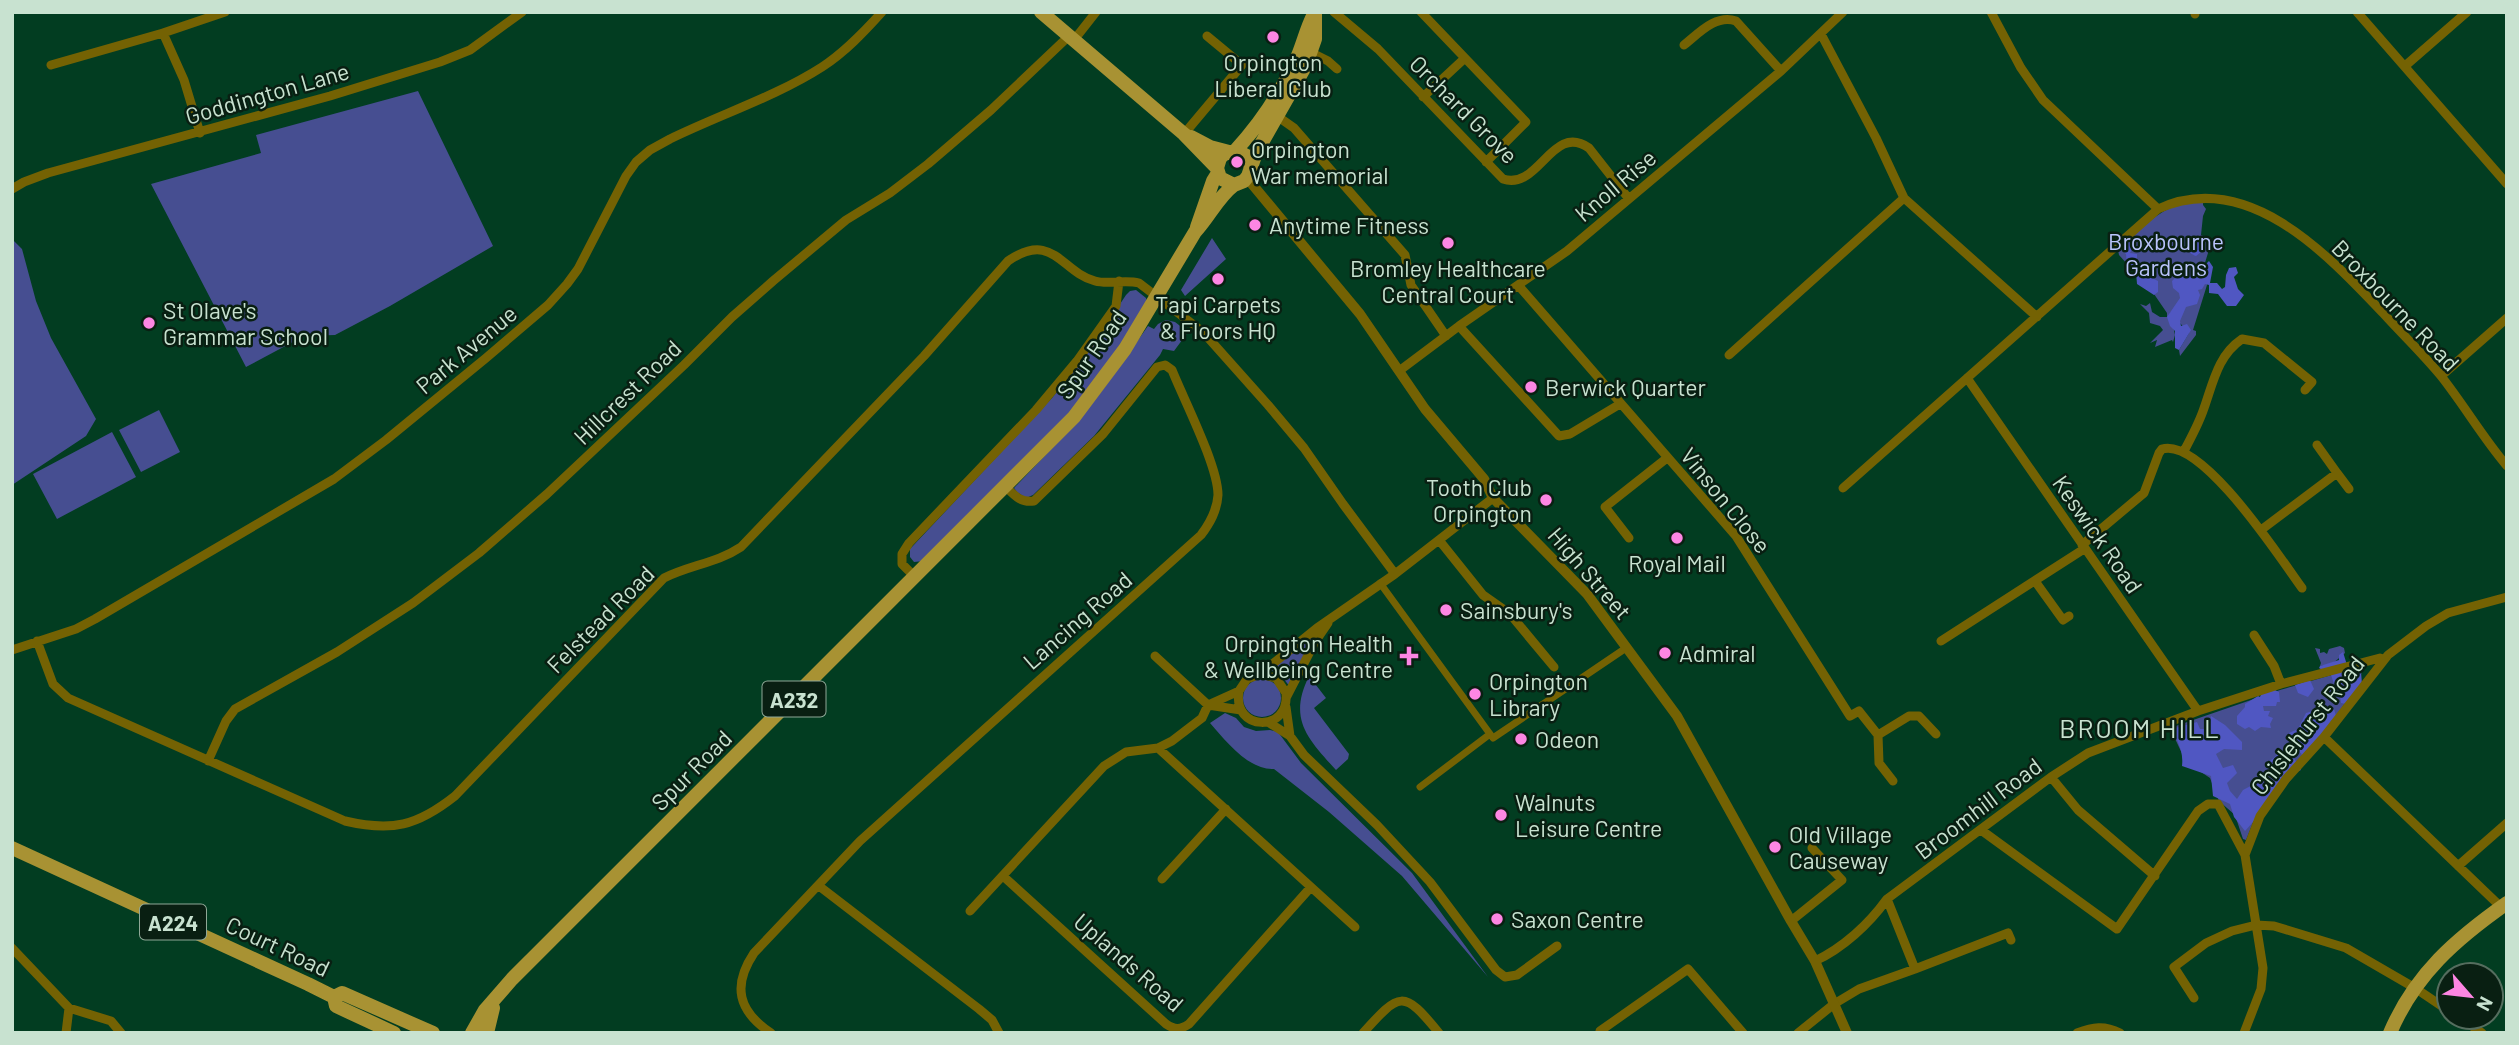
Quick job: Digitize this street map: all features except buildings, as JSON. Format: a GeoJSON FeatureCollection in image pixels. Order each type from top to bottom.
{"type":"FeatureCollection","features":[{"type":"Feature","properties":{"kind":"main road"},"geometry":{"type":"LineString","coordinates":[[1041,12],[1184,134],[1224,182],[1244,176],[1245,155],[1210,147],[1184,134]]}},
{"type":"Feature","properties":{"kind":"main road"},"geometry":{"type":"LineString","coordinates":[[1217,171],[1220,158],[1232,151],[1268,111],[1306,50],[1306,29],[1315,13]]}},
{"type":"Feature","properties":{"kind":"main road","name":"Spur Road"},"geometry":{"type":"LineString","coordinates":[[472,1033],[498,993],[1074,417],[1102,382],[1156,299],[1195,232],[1209,217],[1221,196],[1244,176],[1277,116],[1306,50]]}},
{"type":"Feature","properties":{"kind":"main road","name":"Spur Road"},"geometry":{"type":"LineString","coordinates":[[1195,232],[1217,171]]}},
{"type":"Feature","properties":{"kind":"main road","name":"Court Road"},"geometry":{"type":"LineString","coordinates":[[12,848],[334,997]]}},
{"type":"Feature","properties":{"kind":"main road"},"geometry":{"type":"LineString","coordinates":[[2390,1033],[2401,1007],[2415,988],[2463,934],[2504,905]]}},
{"type":"Feature","properties":{"kind":"main road","name":"Court Road"},"geometry":{"type":"LineString","coordinates":[[334,997],[342,993],[433,1033]]}},
{"type":"Feature","properties":{"kind":"main road"},"geometry":{"type":"LineString","coordinates":[[487,1033],[498,993]]}},
{"type":"Feature","properties":{"kind":"main road","name":"Court Road"},"geometry":{"type":"LineString","coordinates":[[334,997],[336,1006],[394,1033]]}},
{"type":"Feature","properties":{"kind":"street"},"geometry":{"type":"LineString","coordinates":[[51,65],[225,12]]}},
{"type":"Feature","properties":{"kind":"street","name":"Goddington Lane"},"geometry":{"type":"LineString","coordinates":[[12,189],[48,173],[200,133],[440,62],[470,50],[522,12]]}},
{"type":"Feature","properties":{"kind":"street","name":"Park Avenue"},"geometry":{"type":"LineString","coordinates":[[12,650],[76,629],[95,619],[334,479],[386,440],[548,305],[578,269],[626,176],[636,162],[650,150],[824,66],[859,37],[882,12]]}},
{"type":"Feature","properties":{"kind":"street","name":"Hillcrest Road"},"geometry":{"type":"LineString","coordinates":[[208,761],[226,721],[235,709],[337,652],[412,603],[479,553],[547,494],[773,281],[846,220],[928,164],[1071,38],[1096,12]]}},
{"type":"Feature","properties":{"kind":"street","name":"Orchard Grove"},"geometry":{"type":"LineString","coordinates":[[1334,12],[1378,49],[1503,179],[1513,182],[1521,180],[1569,141],[1581,142],[1589,148],[1629,199]]}},
{"type":"Feature","properties":{"kind":"street"},"geometry":{"type":"LineString","coordinates":[[1421,12],[1526,122],[1486,162]]}},
{"type":"Feature","properties":{"kind":"street","name":"Knoll Rise"},"geometry":{"type":"LineString","coordinates":[[1399,371],[1567,251],[1781,71],[1843,12]]}},
{"type":"Feature","properties":{"kind":"street"},"geometry":{"type":"LineString","coordinates":[[1843,488],[2158,209],[2043,100],[2021,68],[1991,12]]}},
{"type":"Feature","properties":{"kind":"street"},"geometry":{"type":"LineString","coordinates":[[2357,12],[2507,184]]}},
{"type":"Feature","properties":{"kind":"street"},"geometry":{"type":"LineString","coordinates":[[2405,66],[2467,12]]}},
{"type":"Feature","properties":{"kind":"street"},"geometry":{"type":"LineString","coordinates":[[1684,45],[1716,21],[1727,18],[1736,21],[1781,71]]}},
{"type":"Feature","properties":{"kind":"street"},"geometry":{"type":"LineString","coordinates":[[163,33],[184,79],[200,133]]}},
{"type":"Feature","properties":{"kind":"street"},"geometry":{"type":"LineString","coordinates":[[1821,34],[1876,138],[1904,198],[2037,317]]}},
{"type":"Feature","properties":{"kind":"street"},"geometry":{"type":"LineString","coordinates":[[1184,134],[1242,65],[1207,36]]}},
{"type":"Feature","properties":{"kind":"street"},"geometry":{"type":"LineString","coordinates":[[1306,50],[1337,69]]}},
{"type":"Feature","properties":{"kind":"street"},"geometry":{"type":"LineString","coordinates":[[1423,97],[1465,58]]}},
{"type":"Feature","properties":{"kind":"street"},"geometry":{"type":"LineString","coordinates":[[1277,116],[1294,128],[1405,255],[1410,285],[1446,336]]}},
{"type":"Feature","properties":{"kind":"street","name":"High Street"},"geometry":{"type":"LineString","coordinates":[[1244,176],[1360,314],[1425,410],[1484,479],[1493,498],[1582,588],[1683,726],[1815,961],[1847,1033]]}},
{"type":"Feature","properties":{"kind":"street"},"geometry":{"type":"LineString","coordinates":[[1729,355],[1904,198]]}},
{"type":"Feature","properties":{"kind":"street","name":"Broxbourne Road"},"geometry":{"type":"LineString","coordinates":[[2158,209],[2187,199],[2214,198],[2248,206],[2281,223],[2335,262],[2441,376],[2507,466]]}},
{"type":"Feature","properties":{"kind":"street","name":"Felstead Road"},"geometry":{"type":"LineString","coordinates":[[37,641],[53,684],[60,693],[78,703],[345,821],[384,828],[408,823],[433,813],[455,796],[664,578],[725,558],[741,547],[898,384],[1008,261],[1019,253],[1045,250],[1088,279],[1139,283],[1150,290],[1156,299],[1180,313],[1203,332],[1291,431],[1395,574]]}},
{"type":"Feature","properties":{"kind":"street","name":"Spur Road"},"geometry":{"type":"LineString","coordinates":[[915,577],[902,564],[902,554],[909,543],[1036,410],[1077,361],[1116,306],[1119,281]]}},
{"type":"Feature","properties":{"kind":"street","name":"Vinson Close"},"geometry":{"type":"LineString","coordinates":[[1518,285],[1736,536],[1850,716],[1859,710],[1878,735]]}},
{"type":"Feature","properties":{"kind":"street"},"geometry":{"type":"LineString","coordinates":[[2441,376],[2507,317]]}},
{"type":"Feature","properties":{"kind":"street"},"geometry":{"type":"LineString","coordinates":[[1459,326],[1550,430],[1559,436],[1570,434],[1620,404]]}},
{"type":"Feature","properties":{"kind":"street"},"geometry":{"type":"LineString","coordinates":[[2184,451],[2202,414],[2222,357],[2242,339],[2264,342],[2312,382],[2305,390]]}},
{"type":"Feature","properties":{"kind":"street","name":"Lancing Road"},"geometry":{"type":"LineString","coordinates":[[771,1033],[754,1021],[744,1007],[740,988],[744,968],[754,953],[860,841],[1201,535],[1213,519],[1218,496],[1215,474],[1172,370],[1165,365],[1157,367],[1103,434],[1034,501],[1019,499],[1006,487]]}},
{"type":"Feature","properties":{"kind":"street","name":"Keswick Road"},"geometry":{"type":"LineString","coordinates":[[1967,378],[2198,711]]}},
{"type":"Feature","properties":{"kind":"street"},"geometry":{"type":"LineString","coordinates":[[2317,445],[2349,489]]}},
{"type":"Feature","properties":{"kind":"street"},"geometry":{"type":"LineString","coordinates":[[1941,641],[2083,547],[2144,493],[2162,449],[2166,447],[2184,451],[2228,490],[2302,588]]}},
{"type":"Feature","properties":{"kind":"street"},"geometry":{"type":"LineString","coordinates":[[1629,538],[1605,507],[1667,458]]}},
{"type":"Feature","properties":{"kind":"street"},"geometry":{"type":"LineString","coordinates":[[2260,530],[2337,474]]}},
{"type":"Feature","properties":{"kind":"street"},"geometry":{"type":"LineString","coordinates":[[1493,498],[1395,574],[1317,628],[1260,674],[1247,679],[1239,691],[1238,702],[1241,710],[1253,721],[1268,722],[1290,736],[1304,755],[1378,826],[1430,882],[1496,971],[1505,977],[1517,975],[1557,946]]}},
{"type":"Feature","properties":{"kind":"street"},"geometry":{"type":"LineString","coordinates":[[1439,540],[1483,595],[1510,614],[1554,667]]}},
{"type":"Feature","properties":{"kind":"street"},"geometry":{"type":"LineString","coordinates":[[2035,581],[2063,620],[2069,616]]}},
{"type":"Feature","properties":{"kind":"street"},"geometry":{"type":"LineString","coordinates":[[1380,583],[1493,738],[1626,648]]}},
{"type":"Feature","properties":{"kind":"street","name":"Chislehurst Road"},"geometry":{"type":"LineString","coordinates":[[2244,1033],[2261,989],[2263,968],[2245,855],[2260,816],[2286,779],[2324,737],[2384,659],[2438,618],[2458,609],[2507,597]]}},
{"type":"Feature","properties":{"kind":"street"},"geometry":{"type":"LineString","coordinates":[[1268,722],[1280,715],[1315,642],[1330,621]]}},
{"type":"Feature","properties":{"kind":"street"},"geometry":{"type":"LineString","coordinates":[[2254,635],[2274,666],[2281,684]]}},
{"type":"Feature","properties":{"kind":"street"},"geometry":{"type":"LineString","coordinates":[[1155,656],[1208,705],[1241,710]]}},
{"type":"Feature","properties":{"kind":"street","name":"Broomhill Road"},"geometry":{"type":"LineString","coordinates":[[1815,961],[1835,952],[1887,899],[2051,777],[2088,753],[2198,711],[2281,684],[2380,657],[2384,659]]}},
{"type":"Feature","properties":{"kind":"street"},"geometry":{"type":"LineString","coordinates":[[1260,674],[1279,681],[1286,701],[1290,736]]}},
{"type":"Feature","properties":{"kind":"street"},"geometry":{"type":"LineString","coordinates":[[970,911],[1104,766],[1126,752],[1158,748],[1172,741],[1202,718],[1208,705],[1239,691]]}},
{"type":"Feature","properties":{"kind":"street"},"geometry":{"type":"LineString","coordinates":[[1893,781],[1879,763],[1878,735],[1909,716],[1919,716],[1936,734]]}},
{"type":"Feature","properties":{"kind":"street"},"geometry":{"type":"LineString","coordinates":[[1420,787],[1490,734]]}},
{"type":"Feature","properties":{"kind":"street"},"geometry":{"type":"LineString","coordinates":[[2324,737],[2458,866],[2504,905]]}},
{"type":"Feature","properties":{"kind":"street"},"geometry":{"type":"LineString","coordinates":[[1158,748],[1355,926]]}},
{"type":"Feature","properties":{"kind":"street"},"geometry":{"type":"LineString","coordinates":[[2051,777],[2078,810],[2155,876]]}},
{"type":"Feature","properties":{"kind":"street"},"geometry":{"type":"LineString","coordinates":[[1981,830],[2117,929],[2198,811],[2208,804],[2218,804],[2245,855]]}},
{"type":"Feature","properties":{"kind":"street"},"geometry":{"type":"LineString","coordinates":[[1162,879],[1226,809]]}},
{"type":"Feature","properties":{"kind":"street"},"geometry":{"type":"LineString","coordinates":[[2458,866],[2507,823]]}},
{"type":"Feature","properties":{"kind":"street"},"geometry":{"type":"LineString","coordinates":[[1791,921],[1842,880],[1812,848]]}},
{"type":"Feature","properties":{"kind":"street","name":"Uplands Road"},"geometry":{"type":"LineString","coordinates":[[1003,876],[1174,1029],[1182,1029],[1189,1024],[1311,887]]}},
{"type":"Feature","properties":{"kind":"street"},"geometry":{"type":"LineString","coordinates":[[819,886],[979,1009],[992,1020],[999,1033]]}},
{"type":"Feature","properties":{"kind":"street"},"geometry":{"type":"LineString","coordinates":[[1887,899],[1915,969]]}},
{"type":"Feature","properties":{"kind":"street"},"geometry":{"type":"LineString","coordinates":[[2194,998],[2174,967],[2206,943],[2232,931],[2256,925],[2274,926],[2346,948],[2435,1001]]}},
{"type":"Feature","properties":{"kind":"street"},"geometry":{"type":"LineString","coordinates":[[1798,1033],[1834,1004],[1859,989],[2008,933],[2011,940]]}},
{"type":"Feature","properties":{"kind":"street"},"geometry":{"type":"LineString","coordinates":[[12,948],[69,1008],[111,1021],[121,1033]]}},
{"type":"Feature","properties":{"kind":"street"},"geometry":{"type":"LineString","coordinates":[[1600,1031],[1688,969],[1743,1033]]}},
{"type":"Feature","properties":{"kind":"street"},"geometry":{"type":"LineString","coordinates":[[1363,1033],[1388,1006],[1399,1000],[1410,1002],[1419,1008],[1439,1033]]}},
{"type":"Feature","properties":{"kind":"street"},"geometry":{"type":"LineString","coordinates":[[66,1033],[69,1008]]}},
{"type":"Feature","properties":{"kind":"street"},"geometry":{"type":"LineString","coordinates":[[2077,1033],[2094,1027],[2109,1027],[2120,1033]]}},
{"type":"Feature","properties":{"kind":"green space"},"geometry":{"type":"Polygon","coordinates":[[[418,91],[493,246],[335,335],[304,336],[246,367],[151,184],[261,153],[256,135],[418,91]]]}},
{"type":"Feature","properties":{"kind":"green space","name":"Broxbourne Gardens"},"geometry":{"type":"Polygon","coordinates":[[[2203,201],[2206,209],[2201,235],[2206,237],[2208,253],[2204,266],[2207,285],[2193,330],[2196,335],[2180,356],[2179,350],[2189,333],[2170,312],[2175,335],[2173,342],[2172,340],[2155,347],[2157,340],[2150,343],[2163,330],[2150,323],[2149,313],[2140,304],[2146,306],[2150,303],[2152,312],[2160,317],[2167,317],[2167,313],[2119,255],[2118,250],[2145,225],[2168,209],[2203,201]]]}},
{"type":"Feature","properties":{"kind":"green space"},"geometry":{"type":"Polygon","coordinates":[[[1212,238],[1226,259],[1185,296],[1181,290],[1212,238]]]}},
{"type":"Feature","properties":{"kind":"green space"},"geometry":{"type":"Polygon","coordinates":[[[12,239],[22,249],[36,301],[51,338],[96,419],[86,436],[12,485],[12,239]]]}},
{"type":"Feature","properties":{"kind":"green space"},"geometry":{"type":"Polygon","coordinates":[[[1136,290],[1146,298],[1148,304],[1099,376],[1070,412],[924,561],[914,562],[910,557],[910,549],[1052,398],[1082,361],[1126,295],[1136,290]]]}},
{"type":"Feature","properties":{"kind":"green space"},"geometry":{"type":"Polygon","coordinates":[[[1166,320],[1175,322],[1188,332],[1174,351],[1163,349],[1094,436],[1033,495],[1026,498],[1017,492],[1014,488],[1077,422],[1148,326],[1154,329],[1166,320]]]}},
{"type":"Feature","properties":{"kind":"green space"},"geometry":{"type":"Polygon","coordinates":[[[159,410],[180,452],[141,472],[119,430],[159,410]]]}},
{"type":"Feature","properties":{"kind":"green space"},"geometry":{"type":"Polygon","coordinates":[[[112,432],[136,477],[57,519],[33,474],[112,432]]]}},
{"type":"Feature","properties":{"kind":"green space"},"geometry":{"type":"Polygon","coordinates":[[[1314,636],[1290,687],[1280,674],[1270,670],[1314,636]]]}},
{"type":"Feature","properties":{"kind":"green space"},"geometry":{"type":"Polygon","coordinates":[[[2340,646],[2345,653],[2332,664],[2320,666],[2315,648],[2320,649],[2320,653],[2327,654],[2329,649],[2340,646]]]}},
{"type":"Feature","properties":{"kind":"green space"},"geometry":{"type":"Polygon","coordinates":[[[2366,665],[2328,733],[2256,815],[2246,840],[2243,839],[2235,815],[2219,801],[2210,778],[2186,762],[2170,728],[2280,690],[2366,665]]]}},
{"type":"Feature","properties":{"kind":"green space"},"geometry":{"type":"Polygon","coordinates":[[[1309,676],[1326,698],[1314,708],[1349,754],[1348,759],[1336,770],[1309,738],[1304,727],[1300,704],[1309,676]]]}},
{"type":"Feature","properties":{"kind":"green space"},"geometry":{"type":"Polygon","coordinates":[[[1262,679],[1275,685],[1281,698],[1275,711],[1262,717],[1249,711],[1243,698],[1249,685],[1262,679]]]}},
{"type":"Feature","properties":{"kind":"green space"},"geometry":{"type":"Polygon","coordinates":[[[1225,713],[1236,718],[1244,727],[1256,731],[1278,732],[1301,763],[1412,873],[1488,977],[1402,876],[1329,812],[1274,769],[1255,765],[1230,746],[1210,723],[1225,713]]]}},
{"type":"Feature","properties":{"kind":"shaded area"},"geometry":{"type":"Polygon","coordinates":[[[2129,231],[2135,244],[2130,253],[2137,254],[2137,263],[2145,263],[2147,270],[2151,269],[2154,279],[2158,281],[2158,292],[2154,295],[2137,284],[2136,272],[2127,265],[2126,254],[2118,247],[2121,236],[2129,231]]]}},
{"type":"Feature","properties":{"kind":"shaded area"},"geometry":{"type":"Polygon","coordinates":[[[2192,237],[2199,238],[2201,252],[2196,256],[2188,251],[2185,245],[2192,237]]]}},
{"type":"Feature","properties":{"kind":"shaded area"},"geometry":{"type":"Polygon","coordinates":[[[2209,261],[2213,267],[2210,283],[2217,283],[2222,289],[2225,287],[2229,268],[2236,267],[2238,273],[2234,277],[2238,289],[2244,295],[2236,306],[2227,306],[2218,294],[2209,293],[2209,285],[2205,284],[2198,290],[2200,295],[2197,304],[2186,307],[2180,321],[2181,326],[2187,324],[2191,330],[2179,350],[2175,348],[2175,331],[2167,317],[2180,298],[2172,281],[2178,275],[2190,277],[2197,271],[2202,274],[2209,261]]]}},
{"type":"Feature","properties":{"kind":"shaded area"},"geometry":{"type":"Polygon","coordinates":[[[2343,652],[2347,665],[2361,672],[2362,684],[2346,704],[2341,703],[2340,695],[2347,688],[2347,684],[2334,684],[2331,675],[2319,668],[2339,660],[2339,655],[2343,652]]]}},
{"type":"Feature","properties":{"kind":"shaded area"},"geometry":{"type":"Polygon","coordinates":[[[2310,680],[2314,689],[2308,697],[2298,693],[2295,685],[2310,680]]]}},
{"type":"Feature","properties":{"kind":"shaded area"},"geometry":{"type":"Polygon","coordinates":[[[2273,689],[2279,692],[2280,702],[2277,702],[2276,706],[2263,706],[2264,711],[2270,711],[2268,716],[2273,718],[2271,728],[2261,727],[2255,731],[2237,724],[2237,716],[2245,704],[2260,697],[2262,692],[2273,689]]]}},
{"type":"Feature","properties":{"kind":"shaded area"},"geometry":{"type":"Polygon","coordinates":[[[2328,706],[2334,709],[2336,716],[2303,758],[2301,753],[2293,750],[2289,733],[2298,729],[2306,713],[2313,711],[2319,715],[2324,714],[2328,706]]]}},
{"type":"Feature","properties":{"kind":"shaded area"},"geometry":{"type":"Polygon","coordinates":[[[2211,716],[2225,725],[2242,742],[2242,750],[2224,749],[2216,754],[2223,768],[2233,765],[2237,773],[2227,783],[2237,799],[2243,790],[2260,781],[2266,790],[2277,780],[2277,774],[2270,774],[2269,764],[2279,751],[2291,753],[2301,770],[2296,772],[2245,831],[2234,817],[2230,804],[2213,796],[2211,776],[2182,766],[2182,754],[2175,728],[2197,722],[2200,729],[2209,729],[2211,716]]]}},
{"type":"Feature","properties":{"kind":"place","name":"Orpington Liberal Club"},"geometry":{"type":"Point","coordinates":[1273,37]}},
{"type":"Feature","properties":{"kind":"place","name":"Orpington War memorial"},"geometry":{"type":"Point","coordinates":[1237,162]}},
{"type":"Feature","properties":{"kind":"place","name":"Anytime Fitness"},"geometry":{"type":"Point","coordinates":[1255,225]}},
{"type":"Feature","properties":{"kind":"place","name":"Bromley Healthcare Central Court"},"geometry":{"type":"Point","coordinates":[1448,243]}},
{"type":"Feature","properties":{"kind":"place","name":"Tapi Carpets & Floors HQ"},"geometry":{"type":"Point","coordinates":[1218,279]}},
{"type":"Feature","properties":{"kind":"place","name":"St Olave's Grammar School"},"geometry":{"type":"Point","coordinates":[149,323]}},
{"type":"Feature","properties":{"kind":"place","name":"Berwick Quarter"},"geometry":{"type":"Point","coordinates":[1531,387]}},
{"type":"Feature","properties":{"kind":"place","name":"Tooth Club Orpington"},"geometry":{"type":"Point","coordinates":[1546,500]}},
{"type":"Feature","properties":{"kind":"place","name":"Royal Mail"},"geometry":{"type":"Point","coordinates":[1677,538]}},
{"type":"Feature","properties":{"kind":"place","name":"Sainsbury's"},"geometry":{"type":"Point","coordinates":[1446,610]}},
{"type":"Feature","properties":{"kind":"place","name":"Admiral"},"geometry":{"type":"Point","coordinates":[1665,653]}},
{"type":"Feature","properties":{"kind":"place","name":"Orpington Health & Wellbeing Centre"},"geometry":{"type":"Point","coordinates":[1409,656]}},
{"type":"Feature","properties":{"kind":"place","name":"Orpington Library"},"geometry":{"type":"Point","coordinates":[1475,694]}},
{"type":"Feature","properties":{"kind":"place","name":"Odeon"},"geometry":{"type":"Point","coordinates":[1521,739]}},
{"type":"Feature","properties":{"kind":"place","name":"Walnuts Leisure Centre"},"geometry":{"type":"Point","coordinates":[1501,815]}},
{"type":"Feature","properties":{"kind":"place","name":"Old Village Causeway"},"geometry":{"type":"Point","coordinates":[1775,847]}},
{"type":"Feature","properties":{"kind":"place","name":"Saxon Centre"},"geometry":{"type":"Point","coordinates":[1497,919]}},
{"type":"Feature","properties":{"kind":"district","name":"BROOM HILL"},"geometry":{"type":"Point","coordinates":[2140,727]}}]}
